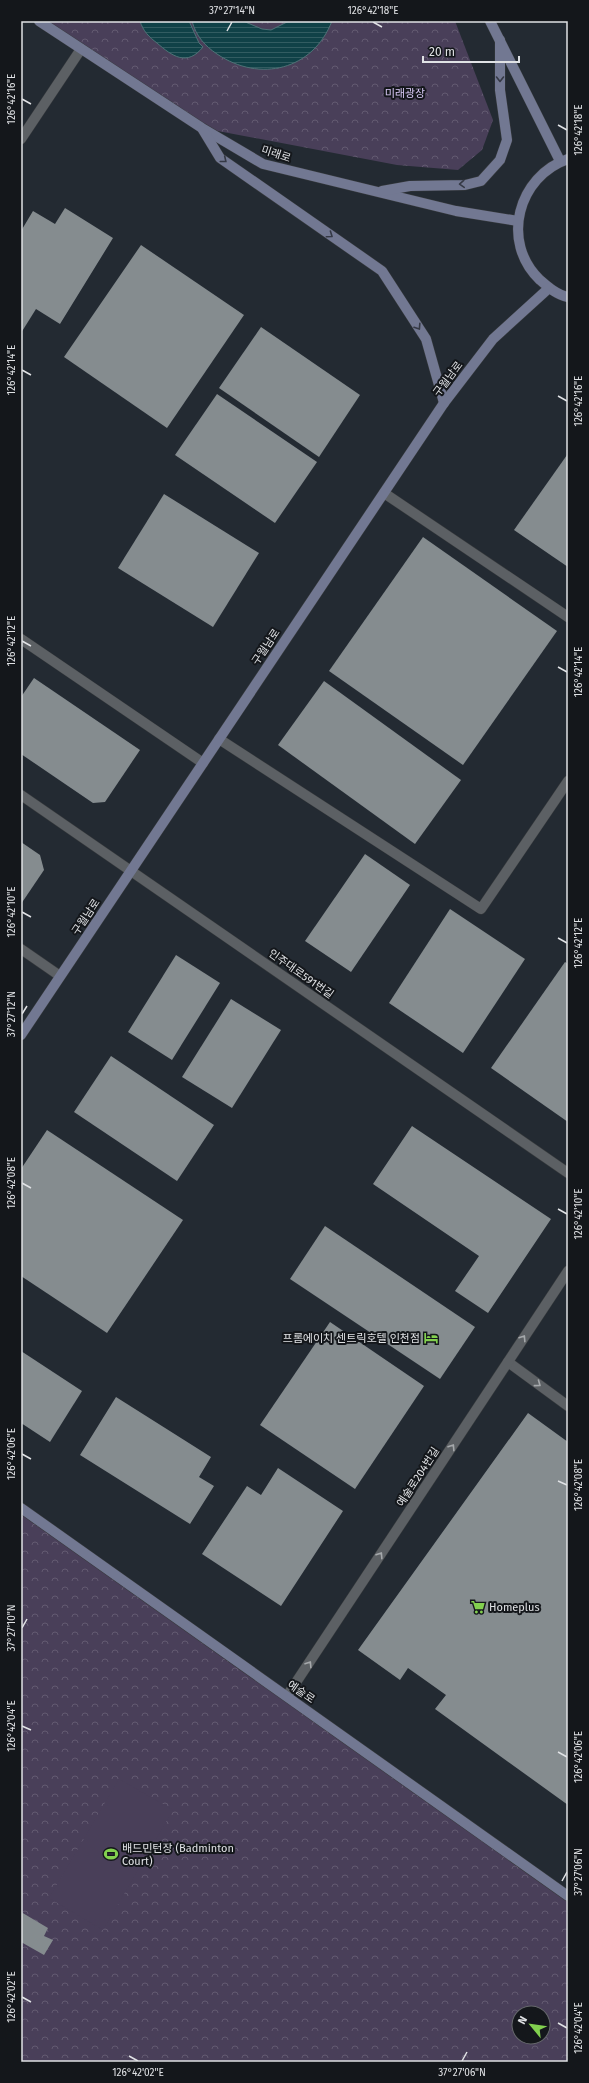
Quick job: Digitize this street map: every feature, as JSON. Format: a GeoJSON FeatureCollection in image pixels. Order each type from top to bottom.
{"type":"FeatureCollection","features":[{"type":"Feature","properties":{"kind":"street","name":"미래로"},"geometry":{"type":"LineString","coordinates":[[39,21],[202,128],[263,164],[456,211],[518,221]]}},
{"type":"Feature","properties":{"kind":"street"},"geometry":{"type":"LineString","coordinates":[[490,21],[564,160],[544,172],[531,186],[522,203],[518,221],[519,240],[524,259],[534,275],[549,288],[568,297]]}},
{"type":"Feature","properties":{"kind":"street"},"geometry":{"type":"LineString","coordinates":[[377,191],[410,186],[465,185],[481,181],[500,160],[508,140],[500,90],[500,40]]}},
{"type":"Feature","properties":{"kind":"street"},"geometry":{"type":"LineString","coordinates":[[21,139],[81,49]]}},
{"type":"Feature","properties":{"kind":"street"},"geometry":{"type":"LineString","coordinates":[[202,128],[220,158],[382,271],[426,339],[444,403]]}},
{"type":"Feature","properties":{"kind":"street","name":"구월남로"},"geometry":{"type":"LineString","coordinates":[[21,1036],[444,403],[493,339],[549,288]]}},
{"type":"Feature","properties":{"kind":"street"},"geometry":{"type":"LineString","coordinates":[[384,493],[568,617]]}},
{"type":"Feature","properties":{"kind":"street"},"geometry":{"type":"LineString","coordinates":[[21,639],[203,763]]}},
{"type":"Feature","properties":{"kind":"street"},"geometry":{"type":"LineString","coordinates":[[219,739],[481,909],[568,781]]}},
{"type":"Feature","properties":{"kind":"street","name":"인주대로591번길"},"geometry":{"type":"LineString","coordinates":[[21,795],[568,1174]]}},
{"type":"Feature","properties":{"kind":"street"},"geometry":{"type":"LineString","coordinates":[[21,949],[60,976]]}},
{"type":"Feature","properties":{"kind":"street","name":"예술로204번길"},"geometry":{"type":"LineString","coordinates":[[287,1696],[568,1271]]}},
{"type":"Feature","properties":{"kind":"street"},"geometry":{"type":"LineString","coordinates":[[508,1362],[566,1401]]}},
{"type":"Feature","properties":{"kind":"street","name":"예술로"},"geometry":{"type":"LineString","coordinates":[[21,1508],[568,1896]]}},
{"type":"Feature","properties":{"kind":"shaded area"},"geometry":{"type":"Polygon","coordinates":[[[21,21],[568,21],[568,1896],[21,1507],[21,21]]]}},
{"type":"Feature","properties":{"kind":"green space","name":"미래광장"},"geometry":{"type":"Polygon","coordinates":[[[39,21],[455,21],[493,120],[482,150],[458,170],[397,165],[202,128],[39,21]]]}},
{"type":"Feature","properties":{"kind":"green space"},"geometry":{"type":"Polygon","coordinates":[[[21,1507],[568,1896],[568,2062],[21,2062],[21,1507]]]}},
{"type":"Feature","properties":{"kind":"green space","name":"배드민턴장 (Badminton Court)"},"geometry":{"type":"Polygon","coordinates":[[[119,1779],[173,1810],[103,1930],[49,1898],[119,1779]]]}},
{"type":"Feature","properties":{"kind":"water"},"geometry":{"type":"Polygon","coordinates":[[[140,21],[189,21],[199,43],[203,47],[191,57],[185,58],[174,55],[168,52],[149,36],[140,21]]]}},
{"type":"Feature","properties":{"kind":"water"},"geometry":{"type":"Polygon","coordinates":[[[192,21],[243,21],[262,29],[271,30],[289,21],[332,21],[323,38],[312,51],[299,61],[284,67],[267,69],[250,68],[234,63],[217,54],[202,40],[192,21]]]}},
{"type":"Feature","properties":{"kind":"building"},"geometry":{"type":"Polygon","coordinates":[[[65,208],[113,238],[60,324],[36,309],[21,333],[21,231],[33,211],[55,224],[65,208]]]}},
{"type":"Feature","properties":{"kind":"building"},"geometry":{"type":"Polygon","coordinates":[[[141,245],[244,315],[167,428],[64,357],[141,245]]]}},
{"type":"Feature","properties":{"kind":"building"},"geometry":{"type":"Polygon","coordinates":[[[261,327],[360,395],[319,457],[219,388],[261,327]]]}},
{"type":"Feature","properties":{"kind":"building"},"geometry":{"type":"Polygon","coordinates":[[[217,394],[317,462],[275,523],[175,455],[217,394]]]}},
{"type":"Feature","properties":{"kind":"building"},"geometry":{"type":"Polygon","coordinates":[[[567,455],[568,456],[568,567],[514,530],[567,455]]]}},
{"type":"Feature","properties":{"kind":"building"},"geometry":{"type":"Polygon","coordinates":[[[164,494],[259,553],[213,627],[118,568],[164,494]]]}},
{"type":"Feature","properties":{"kind":"building"},"geometry":{"type":"Polygon","coordinates":[[[423,537],[557,631],[463,765],[329,671],[423,537]]]}},
{"type":"Feature","properties":{"kind":"building"},"geometry":{"type":"Polygon","coordinates":[[[34,678],[140,750],[105,802],[93,803],[21,754],[21,697],[34,678]]]}},
{"type":"Feature","properties":{"kind":"building"},"geometry":{"type":"Polygon","coordinates":[[[324,681],[461,780],[415,844],[278,745],[324,681]]]}},
{"type":"Feature","properties":{"kind":"building"},"geometry":{"type":"Polygon","coordinates":[[[21,842],[40,855],[44,870],[21,904],[21,842]]]}},
{"type":"Feature","properties":{"kind":"building"},"geometry":{"type":"Polygon","coordinates":[[[365,854],[410,885],[351,972],[305,941],[365,854]]]}},
{"type":"Feature","properties":{"kind":"building"},"geometry":{"type":"Polygon","coordinates":[[[450,909],[525,959],[463,1053],[389,1003],[450,909]]]}},
{"type":"Feature","properties":{"kind":"building"},"geometry":{"type":"Polygon","coordinates":[[[176,955],[220,983],[172,1060],[128,1032],[176,955]]]}},
{"type":"Feature","properties":{"kind":"building"},"geometry":{"type":"Polygon","coordinates":[[[565,962],[568,964],[568,1122],[491,1068],[565,962]]]}},
{"type":"Feature","properties":{"kind":"building"},"geometry":{"type":"Polygon","coordinates":[[[231,999],[281,1030],[232,1108],[182,1077],[231,999]]]}},
{"type":"Feature","properties":{"kind":"building"},"geometry":{"type":"Polygon","coordinates":[[[111,1056],[214,1125],[177,1181],[74,1112],[111,1056]]]}},
{"type":"Feature","properties":{"kind":"building"},"geometry":{"type":"Polygon","coordinates":[[[412,1126],[551,1219],[488,1313],[455,1291],[479,1256],[373,1184],[412,1126]]]}},
{"type":"Feature","properties":{"kind":"building"},"geometry":{"type":"Polygon","coordinates":[[[47,1130],[183,1220],[107,1333],[21,1276],[21,1169],[47,1130]]]}},
{"type":"Feature","properties":{"kind":"building"},"geometry":{"type":"Polygon","coordinates":[[[325,1226],[475,1327],[440,1379],[290,1279],[325,1226]]]}},
{"type":"Feature","properties":{"kind":"building"},"geometry":{"type":"Polygon","coordinates":[[[330,1322],[424,1386],[355,1489],[260,1425],[330,1322]]]}},
{"type":"Feature","properties":{"kind":"building"},"geometry":{"type":"Polygon","coordinates":[[[21,1351],[82,1391],[50,1442],[21,1423],[21,1351]]]}},
{"type":"Feature","properties":{"kind":"building"},"geometry":{"type":"Polygon","coordinates":[[[116,1397],[211,1457],[199,1477],[214,1486],[190,1524],[80,1455],[116,1397]]]}},
{"type":"Feature","properties":{"kind":"building"},"geometry":{"type":"Polygon","coordinates":[[[528,1413],[568,1442],[568,1805],[435,1709],[446,1695],[408,1668],[400,1680],[358,1650],[528,1413]]]}},
{"type":"Feature","properties":{"kind":"building"},"geometry":{"type":"Polygon","coordinates":[[[278,1468],[343,1511],[281,1606],[202,1554],[247,1486],[261,1495],[278,1468]]]}},
{"type":"Feature","properties":{"kind":"building"},"geometry":{"type":"Polygon","coordinates":[[[21,1912],[48,1928],[44,1936],[53,1940],[44,1955],[21,1942],[21,1912]]]}},
{"type":"Feature","properties":{"kind":"place","name":"프롬에이치 센트릭호텔 인천점"},"geometry":{"type":"Point","coordinates":[431,1338]}},
{"type":"Feature","properties":{"kind":"place","name":"Homeplus"},"geometry":{"type":"Point","coordinates":[478,1607]}},
{"type":"Feature","properties":{"kind":"place","name":"배드민턴장 (Badminton Court)"},"geometry":{"type":"Point","coordinates":[111,1854]}}]}
